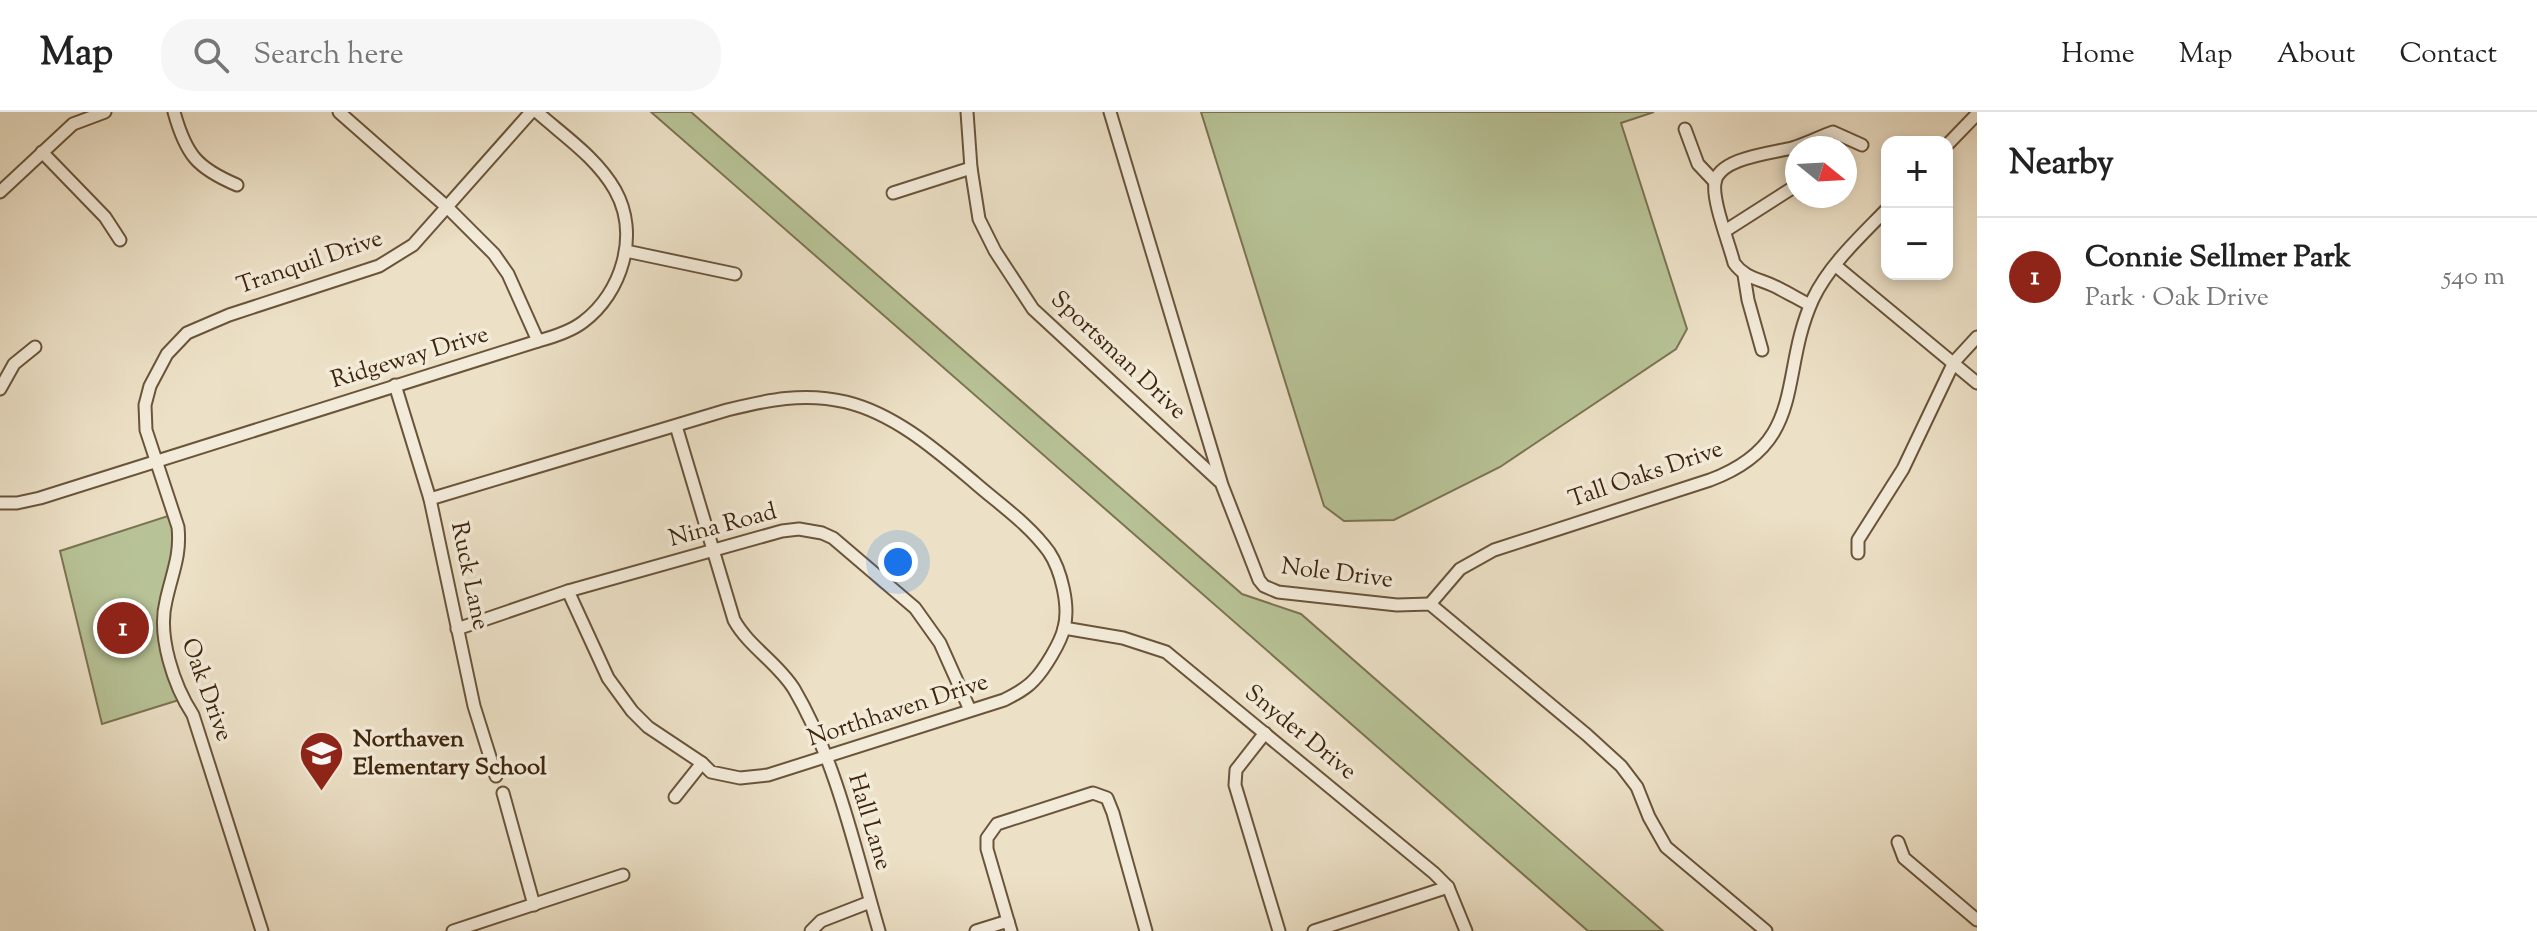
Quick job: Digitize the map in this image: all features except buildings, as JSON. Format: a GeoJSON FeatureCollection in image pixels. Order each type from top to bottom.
{"type":"FeatureCollection","features":[{"type":"Feature","properties":{"kind":"street"},"geometry":{"type":"LineString","coordinates":[[0,192],[73,124],[105,112]]}},
{"type":"Feature","properties":{"kind":"street"},"geometry":{"type":"LineString","coordinates":[[174,112],[183,140],[198,163],[212,174],[237,185]]}},
{"type":"Feature","properties":{"kind":"street"},"geometry":{"type":"LineString","coordinates":[[339,112],[448,208],[494,254],[508,274],[538,341]]}},
{"type":"Feature","properties":{"kind":"street","name":"Tranquil Drive"},"geometry":{"type":"LineString","coordinates":[[157,461],[146,430],[145,405],[155,375],[167,354],[187,333],[229,315],[379,266],[413,245],[531,112]]}},
{"type":"Feature","properties":{"kind":"street","name":"Ridgeway Drive"},"geometry":{"type":"LineString","coordinates":[[0,503],[40,498],[538,341],[581,324],[597,310],[617,278],[626,251],[627,228],[617,193],[596,164],[537,112]]}},
{"type":"Feature","properties":{"kind":"street","name":"Sportsman Drive"},"geometry":{"type":"LineString","coordinates":[[967,112],[979,219],[995,251],[1033,309],[1222,485]]}},
{"type":"Feature","properties":{"kind":"street","name":"Nole Drive"},"geometry":{"type":"LineString","coordinates":[[1110,112],[1222,485],[1252,565],[1264,586],[1278,592],[1397,605],[1430,604]]}},
{"type":"Feature","properties":{"kind":"street"},"geometry":{"type":"LineString","coordinates":[[1953,138],[1975,114]]}},
{"type":"Feature","properties":{"kind":"street"},"geometry":{"type":"LineString","coordinates":[[1685,129],[1698,164],[1715,182]]}},
{"type":"Feature","properties":{"kind":"street"},"geometry":{"type":"LineString","coordinates":[[1857,143],[1862,145]]}},
{"type":"Feature","properties":{"kind":"street"},"geometry":{"type":"LineString","coordinates":[[1762,350],[1744,275],[1734,263],[1725,231],[1715,182],[1717,175],[1727,167],[1785,149]]}},
{"type":"Feature","properties":{"kind":"street"},"geometry":{"type":"LineString","coordinates":[[42,152],[105,217],[120,240]]}},
{"type":"Feature","properties":{"kind":"street"},"geometry":{"type":"LineString","coordinates":[[893,193],[971,168]]}},
{"type":"Feature","properties":{"kind":"street"},"geometry":{"type":"LineString","coordinates":[[1725,231],[1785,193]]}},
{"type":"Feature","properties":{"kind":"street","name":"Tall Oaks Drive"},"geometry":{"type":"LineString","coordinates":[[1430,604],[1460,569],[1494,550],[1710,480],[1735,471],[1750,460],[1775,431],[1786,407],[1810,305],[1836,266],[1881,216]]}},
{"type":"Feature","properties":{"kind":"street"},"geometry":{"type":"LineString","coordinates":[[626,251],[735,274]]}},
{"type":"Feature","properties":{"kind":"street"},"geometry":{"type":"LineString","coordinates":[[1836,266],[1977,383]]}},
{"type":"Feature","properties":{"kind":"street"},"geometry":{"type":"LineString","coordinates":[[1744,275],[1778,287],[1810,305]]}},
{"type":"Feature","properties":{"kind":"street"},"geometry":{"type":"LineString","coordinates":[[1858,553],[1858,540],[1903,469],[1954,362],[1977,337]]}},
{"type":"Feature","properties":{"kind":"street"},"geometry":{"type":"LineString","coordinates":[[0,389],[14,364],[35,347]]}},
{"type":"Feature","properties":{"kind":"street","name":"Ruck Lane"},"geometry":{"type":"LineString","coordinates":[[395,385],[430,499],[474,706],[496,776]]}},
{"type":"Feature","properties":{"kind":"street","name":"Northhaven Drive"},"geometry":{"type":"LineString","coordinates":[[430,499],[727,410],[790,396],[847,402],[875,413],[932,446],[1028,528],[1050,553],[1059,572],[1064,593],[1064,628],[1034,681],[1004,700],[768,775],[740,778],[711,772],[648,727],[632,711],[608,678],[568,591]]}},
{"type":"Feature","properties":{"kind":"street","name":"Hall Lane"},"geometry":{"type":"LineString","coordinates":[[676,426],[739,629],[793,687],[827,757],[879,931]]}},
{"type":"Feature","properties":{"kind":"street","name":"Oak Drive"},"geometry":{"type":"LineString","coordinates":[[157,461],[178,527],[179,542],[178,559],[165,603],[163,633],[182,699],[193,715],[262,931]]}},
{"type":"Feature","properties":{"kind":"street","name":"Nina Road"},"geometry":{"type":"LineString","coordinates":[[457,629],[568,591],[782,531],[799,529],[833,538],[915,608],[940,643],[970,710]]}},
{"type":"Feature","properties":{"kind":"street"},"geometry":{"type":"LineString","coordinates":[[1430,604],[1621,766],[1637,787],[1666,847],[1766,931]]}},
{"type":"Feature","properties":{"kind":"street","name":"Snyder Drive"},"geometry":{"type":"LineString","coordinates":[[1064,628],[1123,638],[1166,652],[1434,873],[1448,887],[1466,931]]}},
{"type":"Feature","properties":{"kind":"street"},"geometry":{"type":"LineString","coordinates":[[1265,733],[1236,770],[1235,785],[1279,931]]}},
{"type":"Feature","properties":{"kind":"street"},"geometry":{"type":"LineString","coordinates":[[675,797],[702,763]]}},
{"type":"Feature","properties":{"kind":"street"},"geometry":{"type":"LineString","coordinates":[[503,793],[534,905]]}},
{"type":"Feature","properties":{"kind":"street"},"geometry":{"type":"LineString","coordinates":[[976,931],[1010,926],[987,849],[987,838],[997,824],[1093,793],[1107,798],[1113,813],[1146,931]]}},
{"type":"Feature","properties":{"kind":"street"},"geometry":{"type":"LineString","coordinates":[[1898,842],[1904,858],[1977,920]]}},
{"type":"Feature","properties":{"kind":"street"},"geometry":{"type":"LineString","coordinates":[[453,931],[623,875]]}},
{"type":"Feature","properties":{"kind":"street"},"geometry":{"type":"LineString","coordinates":[[1314,931],[1448,887]]}},
{"type":"Feature","properties":{"kind":"street"},"geometry":{"type":"LineString","coordinates":[[811,931],[821,921],[870,902]]}},
{"type":"Feature","properties":{"kind":"green space"},"geometry":{"type":"Polygon","coordinates":[[[651,112],[691,112],[1242,594],[1301,614],[1663,931],[1588,931],[651,112]]]}},
{"type":"Feature","properties":{"kind":"green space"},"geometry":{"type":"Polygon","coordinates":[[[1201,112],[1654,112],[1621,123],[1687,329],[1676,349],[1500,467],[1394,520],[1344,521],[1324,506],[1201,112]]]}},
{"type":"Feature","properties":{"kind":"green space"},"geometry":{"type":"Polygon","coordinates":[[[174,514],[178,559],[165,603],[168,653],[182,699],[102,724],[60,551],[174,514]]]}},
{"type":"Feature","properties":{"kind":"place","name":"Connie Sellmer Park"},"geometry":{"type":"Point","coordinates":[123,628]}},
{"type":"Feature","properties":{"kind":"place","name":"Northaven Elementary School"},"geometry":{"type":"Point","coordinates":[322,793]}}]}
